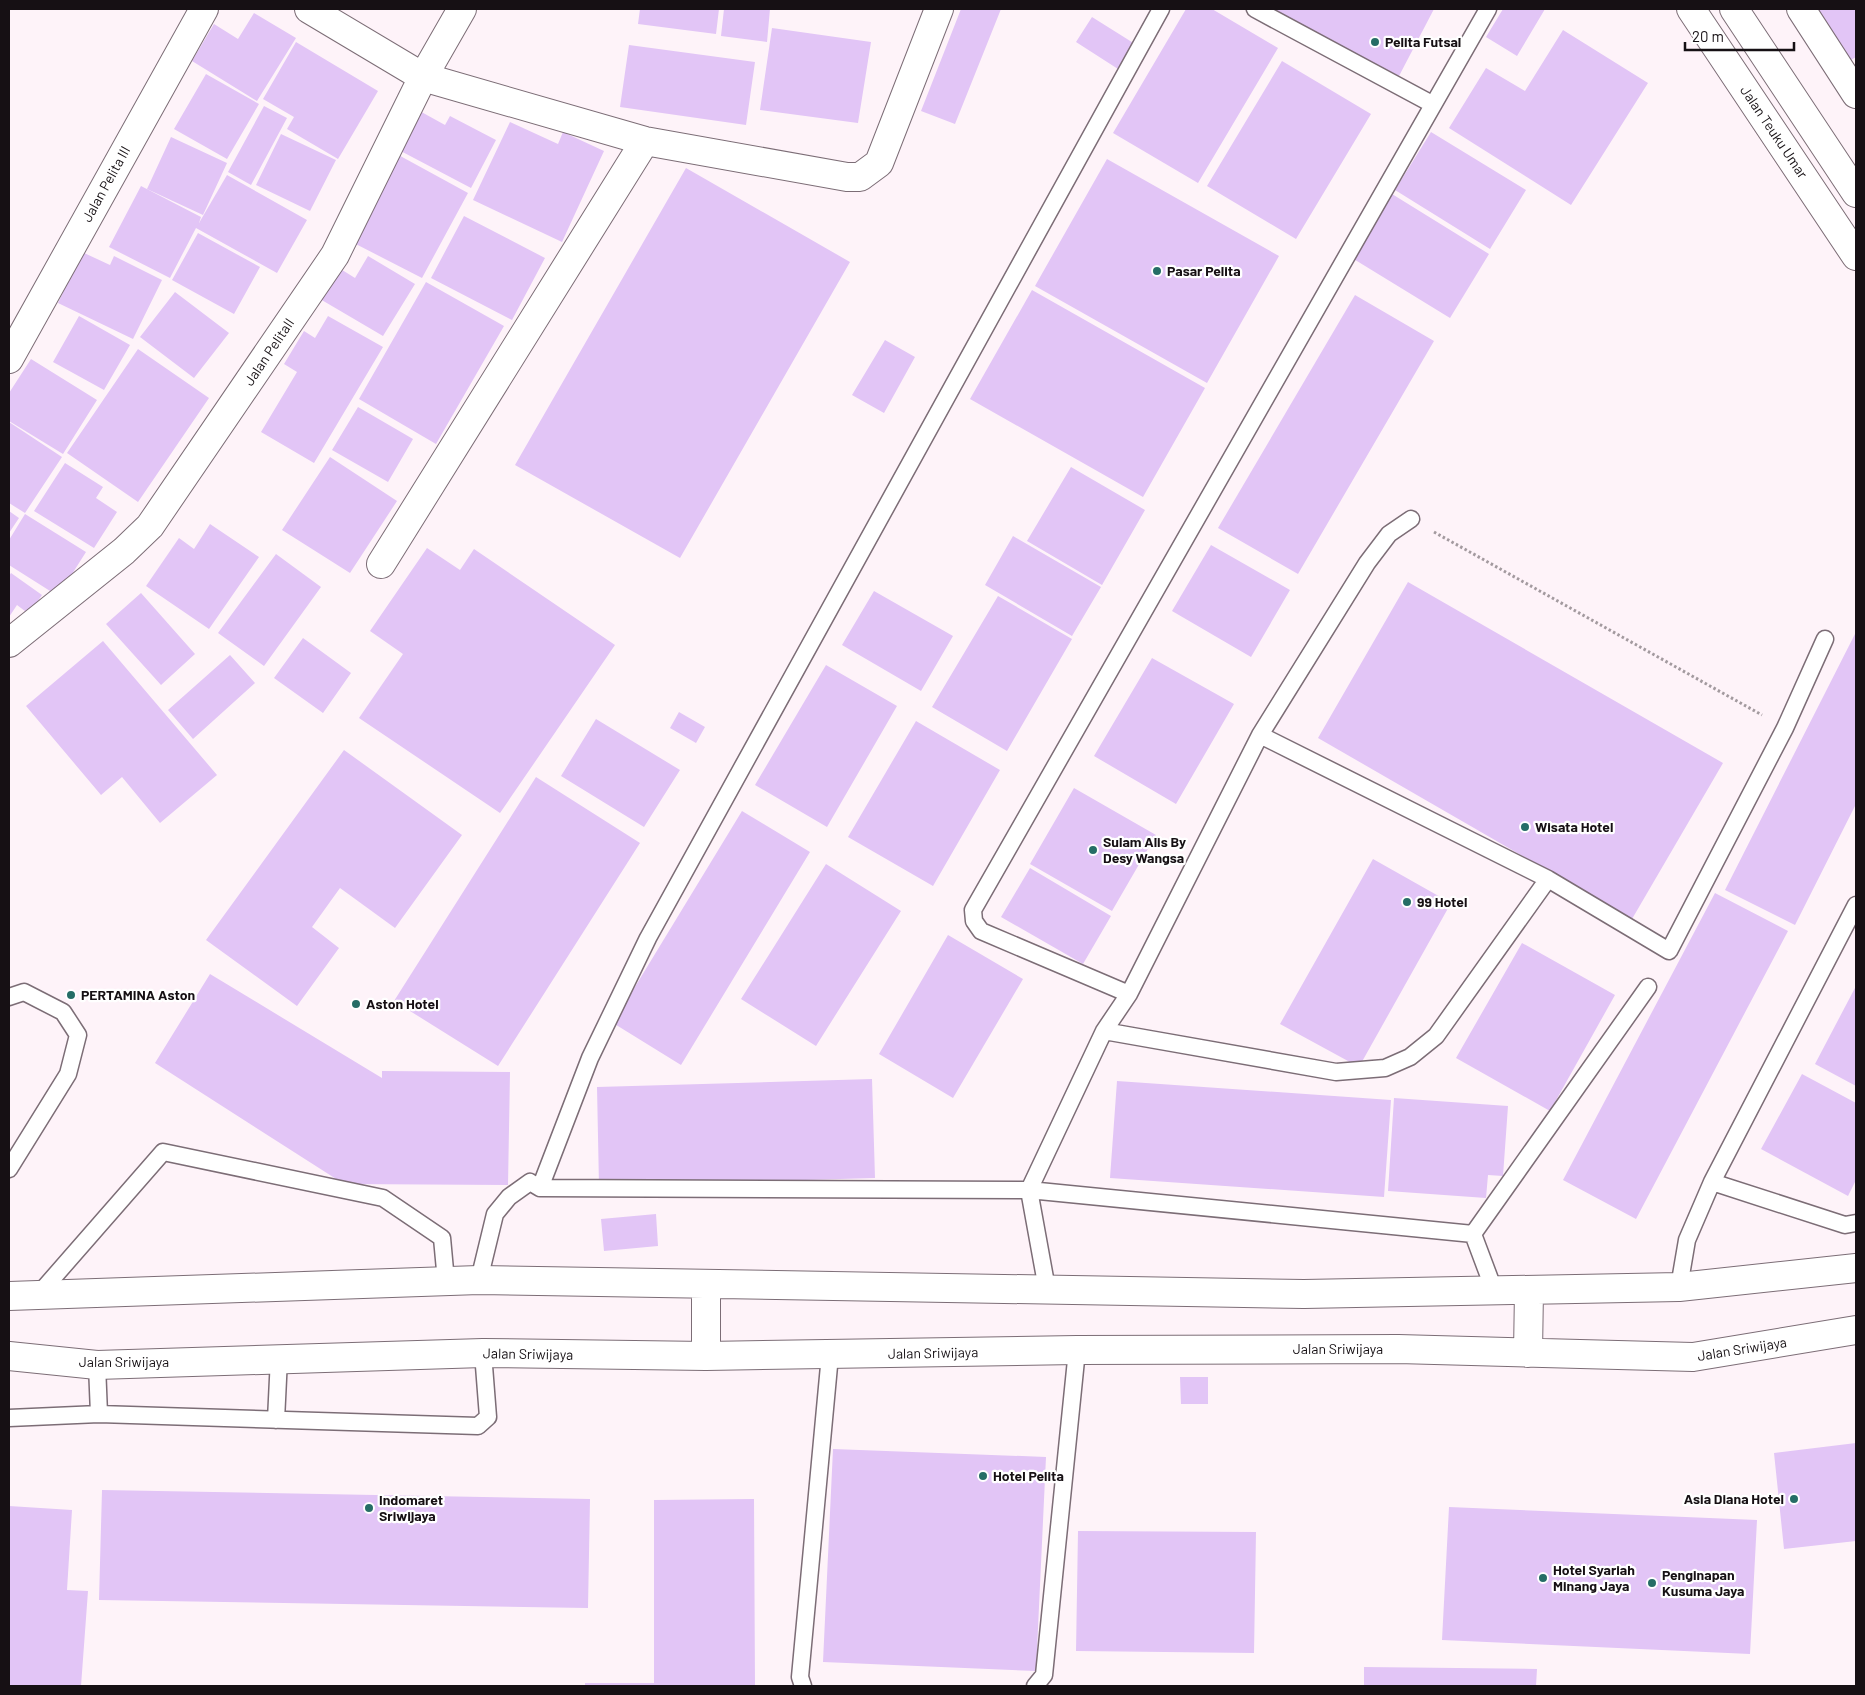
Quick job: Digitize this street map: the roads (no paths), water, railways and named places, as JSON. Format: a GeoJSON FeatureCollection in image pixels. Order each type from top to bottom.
{"type":"FeatureCollection","features":[{"type":"Feature","properties":{"kind":"main road","name":"Jalan Pelita III"},"geometry":{"type":"LineString","coordinates":[[9,359],[204,9]]}},
{"type":"Feature","properties":{"kind":"main road"},"geometry":{"type":"LineString","coordinates":[[309,9],[423,77],[645,141],[847,177],[860,177],[879,163],[939,9]]}},
{"type":"Feature","properties":{"kind":"main road","name":"Jalan PelitaII"},"geometry":{"type":"LineString","coordinates":[[9,642],[124,551],[150,526],[335,255],[423,77],[462,9]]}},
{"type":"Feature","properties":{"kind":"main road","name":"Jalan Teuku Umar"},"geometry":{"type":"LineString","coordinates":[[1691,9],[1856,256]]}},
{"type":"Feature","properties":{"kind":"main road"},"geometry":{"type":"LineString","coordinates":[[1734,9],[1856,193]]}},
{"type":"Feature","properties":{"kind":"main road"},"geometry":{"type":"LineString","coordinates":[[1801,9],[1856,94]]}},
{"type":"Feature","properties":{"kind":"main road"},"geometry":{"type":"LineString","coordinates":[[381,564],[645,141]]}},
{"type":"Feature","properties":{"kind":"main road"},"geometry":{"type":"LineString","coordinates":[[9,1296],[479,1280],[1304,1294],[1679,1287],[1856,1268]]}},
{"type":"Feature","properties":{"kind":"main road"},"geometry":{"type":"LineString","coordinates":[[706,1284],[706,1356]]}},
{"type":"Feature","properties":{"kind":"main road"},"geometry":{"type":"LineString","coordinates":[[1528,1352],[1529,1290]]}},
{"type":"Feature","properties":{"kind":"main road","name":"Jalan Sriwijaya"},"geometry":{"type":"LineString","coordinates":[[9,1356],[97,1365],[483,1353],[706,1356],[1077,1350],[1398,1349],[1692,1357],[1856,1330]]}},
{"type":"Feature","properties":{"kind":"lane"},"geometry":{"type":"LineString","coordinates":[[540,1188],[590,1058],[648,938],[1161,9]]}},
{"type":"Feature","properties":{"kind":"lane"},"geometry":{"type":"LineString","coordinates":[[1255,9],[1432,104]]}},
{"type":"Feature","properties":{"kind":"lane"},"geometry":{"type":"LineString","coordinates":[[1128,994],[981,931],[974,921],[973,910],[1488,9]]}},
{"type":"Feature","properties":{"kind":"lane"},"geometry":{"type":"LineString","coordinates":[[1047,1289],[1029,1190],[1104,1031],[1128,994],[1260,735],[1367,563],[1389,534],[1411,519]]}},
{"type":"Feature","properties":{"kind":"lane"},"geometry":{"type":"LineString","coordinates":[[1260,735],[1548,879],[1669,950],[1785,728],[1825,639]]}},
{"type":"Feature","properties":{"kind":"lane"},"geometry":{"type":"LineString","coordinates":[[1104,1031],[1336,1072],[1385,1068],[1410,1057],[1436,1036],[1548,879]]}},
{"type":"Feature","properties":{"kind":"lane"},"geometry":{"type":"LineString","coordinates":[[1679,1287],[1687,1240],[1712,1182],[1856,906]]}},
{"type":"Feature","properties":{"kind":"lane"},"geometry":{"type":"LineString","coordinates":[[1473,1234],[1648,987]]}},
{"type":"Feature","properties":{"kind":"lane"},"geometry":{"type":"LineString","coordinates":[[9,997],[24,992],[63,1012],[78,1035],[68,1074],[9,1169]]}},
{"type":"Feature","properties":{"kind":"lane"},"geometry":{"type":"LineString","coordinates":[[38,1295],[163,1152],[383,1198],[442,1238],[446,1281]]}},
{"type":"Feature","properties":{"kind":"lane"},"geometry":{"type":"LineString","coordinates":[[479,1280],[495,1214],[509,1197],[530,1182],[540,1188],[1029,1190],[1473,1234]]}},
{"type":"Feature","properties":{"kind":"lane"},"geometry":{"type":"LineString","coordinates":[[1712,1182],[1844,1225],[1856,1223]]}},
{"type":"Feature","properties":{"kind":"lane"},"geometry":{"type":"LineString","coordinates":[[1473,1234],[1494,1290]]}},
{"type":"Feature","properties":{"kind":"lane"},"geometry":{"type":"LineString","coordinates":[[1035,1686],[1044,1675],[1077,1350]]}},
{"type":"Feature","properties":{"kind":"lane"},"geometry":{"type":"LineString","coordinates":[[9,1418],[99,1414],[478,1426],[488,1417],[483,1353]]}},
{"type":"Feature","properties":{"kind":"lane"},"geometry":{"type":"LineString","coordinates":[[803,1686],[800,1677],[830,1355]]}},
{"type":"Feature","properties":{"kind":"lane"},"geometry":{"type":"LineString","coordinates":[[276,1420],[279,1358]]}},
{"type":"Feature","properties":{"kind":"lane"},"geometry":{"type":"LineString","coordinates":[[97,1365],[99,1414]]}},
{"type":"Feature","properties":{"kind":"place","name":"Pelita Futsal"},"geometry":{"type":"Point","coordinates":[1375,42]}},
{"type":"Feature","properties":{"kind":"place","name":"Pasar Pelita"},"geometry":{"type":"Point","coordinates":[1157,271]}},
{"type":"Feature","properties":{"kind":"place","name":"Wisata Hotel"},"geometry":{"type":"Point","coordinates":[1525,827]}},
{"type":"Feature","properties":{"kind":"place","name":"Sulam Alis By Desy Wangsa"},"geometry":{"type":"Point","coordinates":[1093,850]}},
{"type":"Feature","properties":{"kind":"place","name":"99 Hotel"},"geometry":{"type":"Point","coordinates":[1407,902]}},
{"type":"Feature","properties":{"kind":"place","name":"PERTAMINA Aston"},"geometry":{"type":"Point","coordinates":[71,995]}},
{"type":"Feature","properties":{"kind":"place","name":"Aston Hotel"},"geometry":{"type":"Point","coordinates":[356,1004]}},
{"type":"Feature","properties":{"kind":"place","name":"Hotel Pelita"},"geometry":{"type":"Point","coordinates":[983,1476]}},
{"type":"Feature","properties":{"kind":"place","name":"Asia Diana Hotel"},"geometry":{"type":"Point","coordinates":[1794,1499]}},
{"type":"Feature","properties":{"kind":"place","name":"Indomaret Sriwijaya"},"geometry":{"type":"Point","coordinates":[369,1508]}},
{"type":"Feature","properties":{"kind":"place","name":"Hotel Syariah Minang Jaya"},"geometry":{"type":"Point","coordinates":[1543,1578]}},
{"type":"Feature","properties":{"kind":"place","name":"Penginapan Kusuma Jaya"},"geometry":{"type":"Point","coordinates":[1652,1583]}}]}
